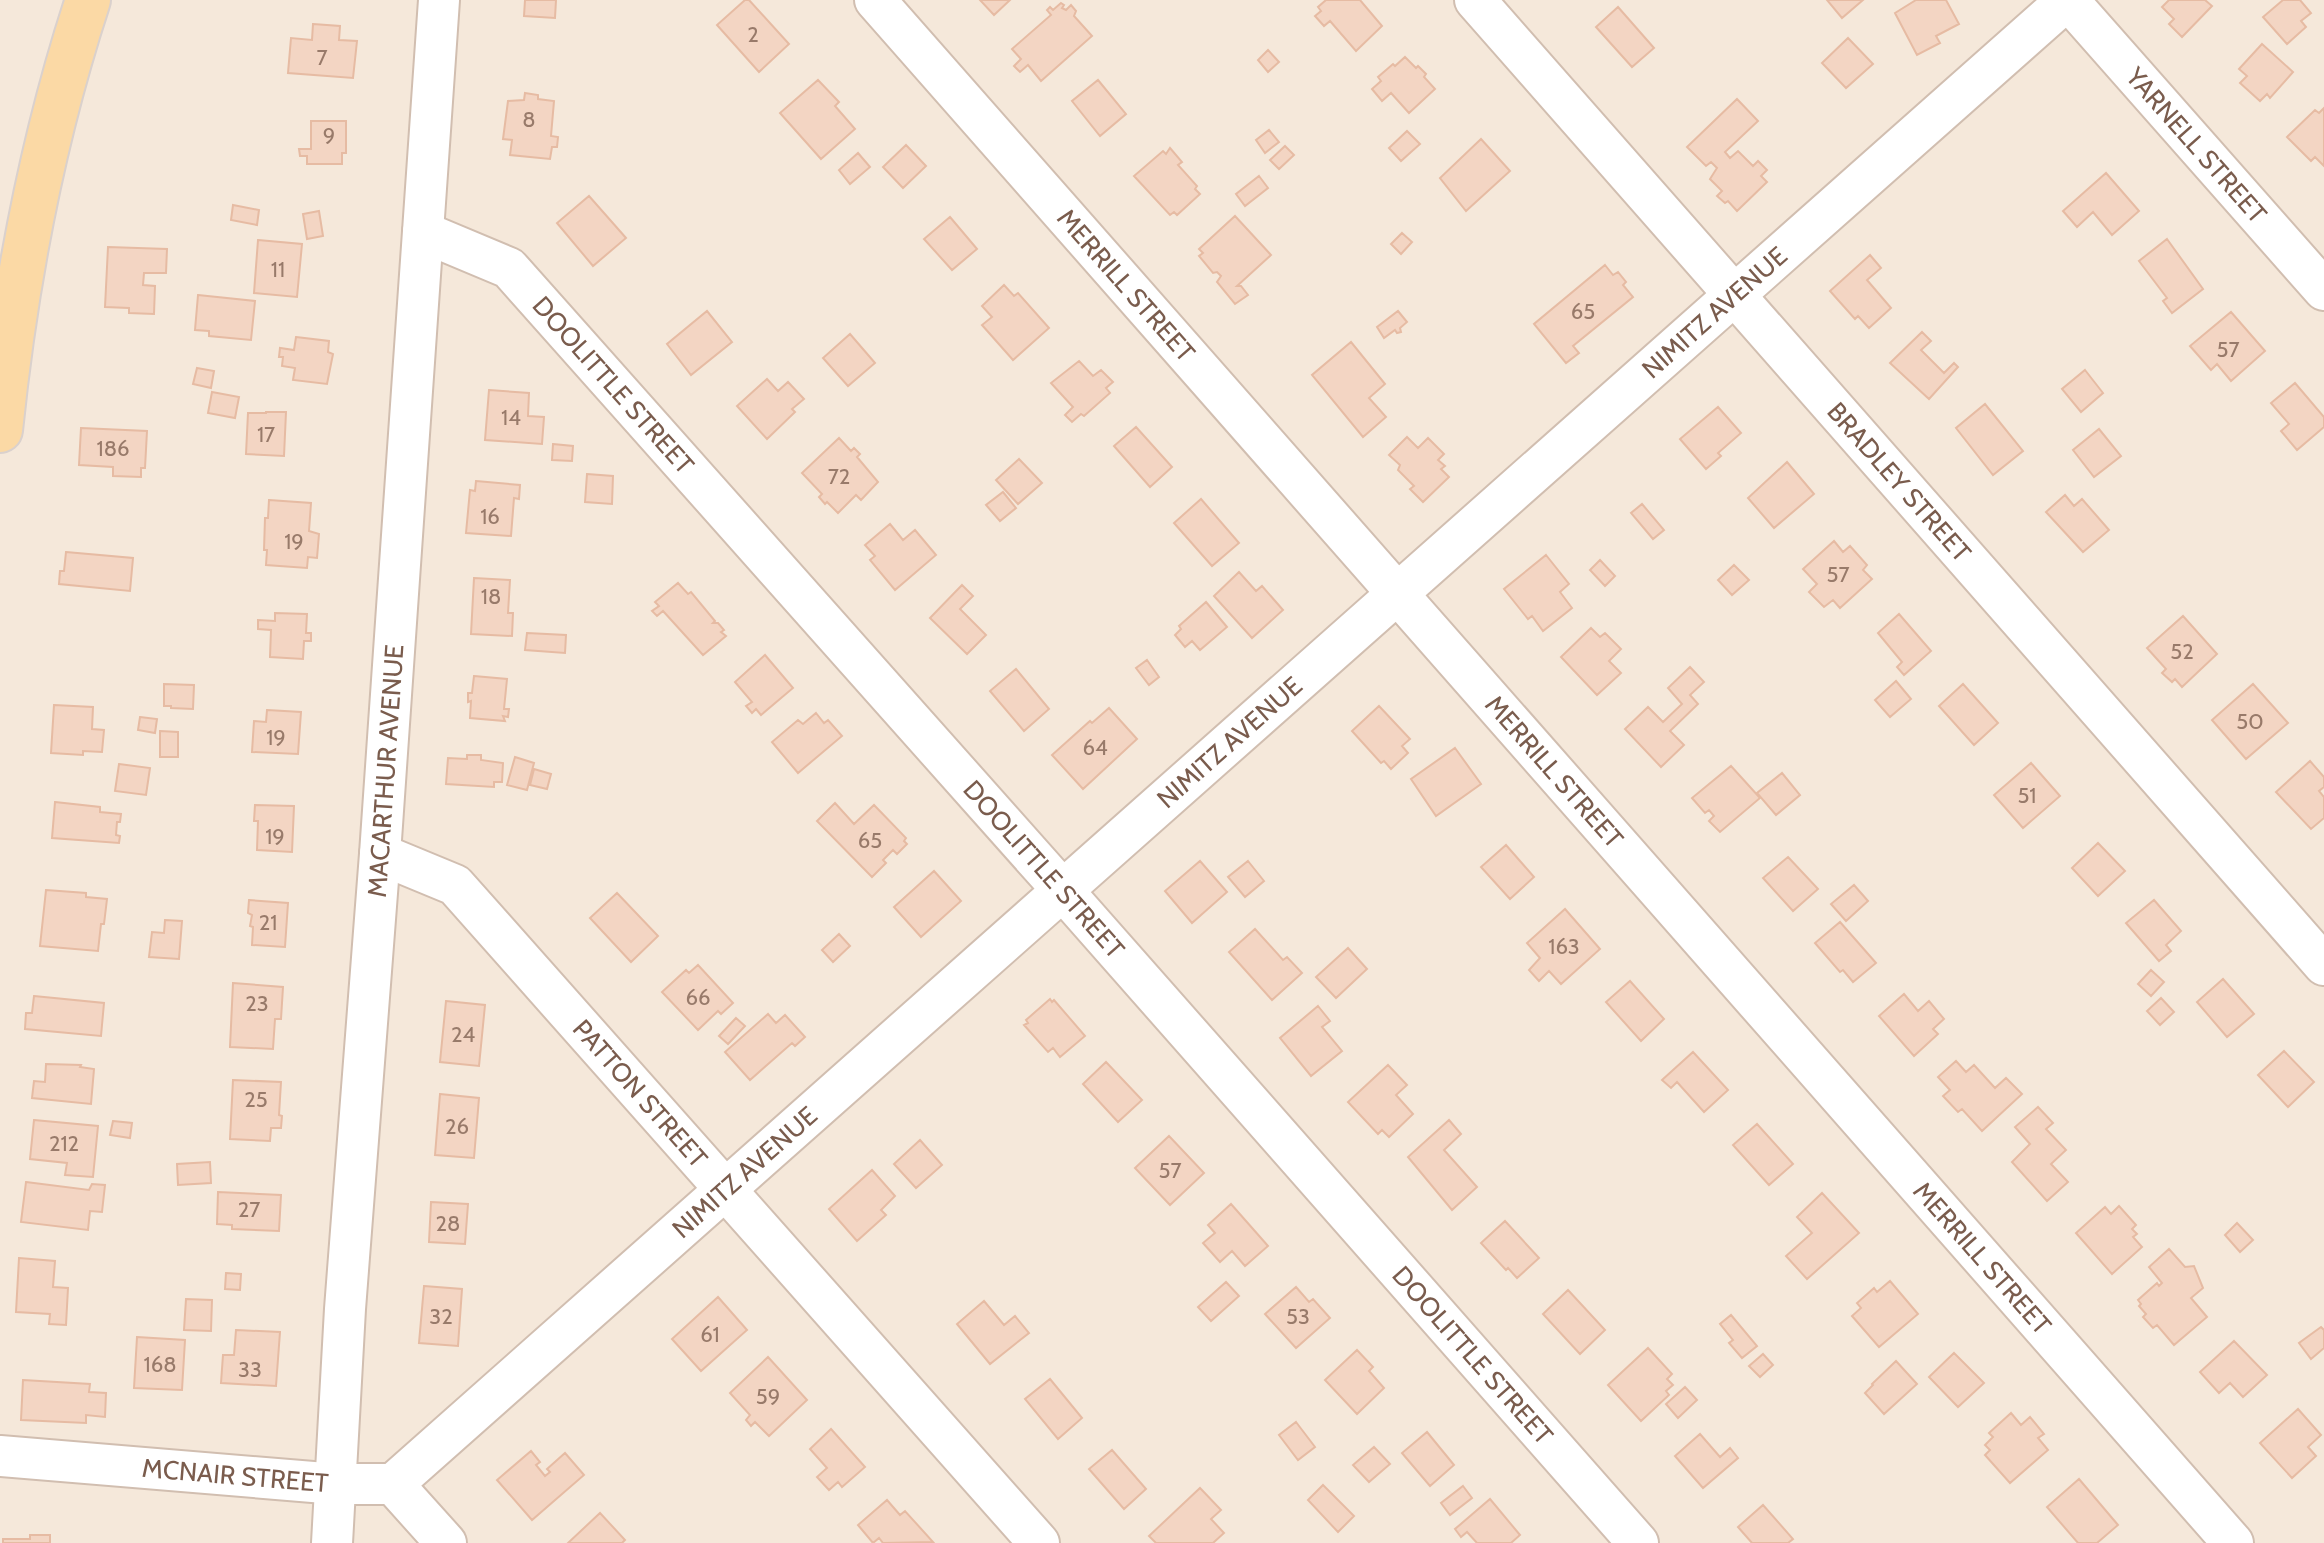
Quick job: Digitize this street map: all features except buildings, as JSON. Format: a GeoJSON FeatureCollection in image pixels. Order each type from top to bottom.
{"type":"FeatureCollection","features":[{"type":"Feature","properties":{"kind":"main road"},"geometry":{"type":"LineString","coordinates":[[0,430],[7,364],[35,193],[65,69],[88,0]]}},
{"type":"Feature","properties":{"kind":"street","name":"MACARTHUR AVENUE"},"geometry":{"type":"LineString","coordinates":[[332,1543],[345,1309],[439,0]]}},
{"type":"Feature","properties":{"kind":"street","name":"MERRILL STREET"},"geometry":{"type":"LineString","coordinates":[[875,0],[2233,1543]]}},
{"type":"Feature","properties":{"kind":"street","name":"BRADLEY STREET"},"geometry":{"type":"LineString","coordinates":[[1475,0],[2324,965]]}},
{"type":"Feature","properties":{"kind":"street","name":"NIMITZ AVENUE"},"geometry":{"type":"LineString","coordinates":[[393,1484],[2067,0]]}},
{"type":"Feature","properties":{"kind":"street","name":"YARNELL STREET"},"geometry":{"type":"LineString","coordinates":[[2067,0],[2324,290]]}},
{"type":"Feature","properties":{"kind":"street","name":"DOOLITTLE STREET"},"geometry":{"type":"LineString","coordinates":[[423,232],[509,268],[1638,1543]]}},
{"type":"Feature","properties":{"kind":"street","name":"PATTON STREET"},"geometry":{"type":"LineString","coordinates":[[380,854],[455,885],[1039,1543]]}},
{"type":"Feature","properties":{"kind":"street","name":"MCNAIR STREET"},"geometry":{"type":"LineString","coordinates":[[0,1456],[337,1484],[393,1484]]}},
{"type":"Feature","properties":{"kind":"street"},"geometry":{"type":"LineString","coordinates":[[393,1484],[446,1543]]}},
{"type":"Feature","properties":{"kind":"shaded area"},"geometry":{"type":"Polygon","coordinates":[[[0,0],[2324,0],[2324,1543],[0,1543],[0,0]]]}}]}
